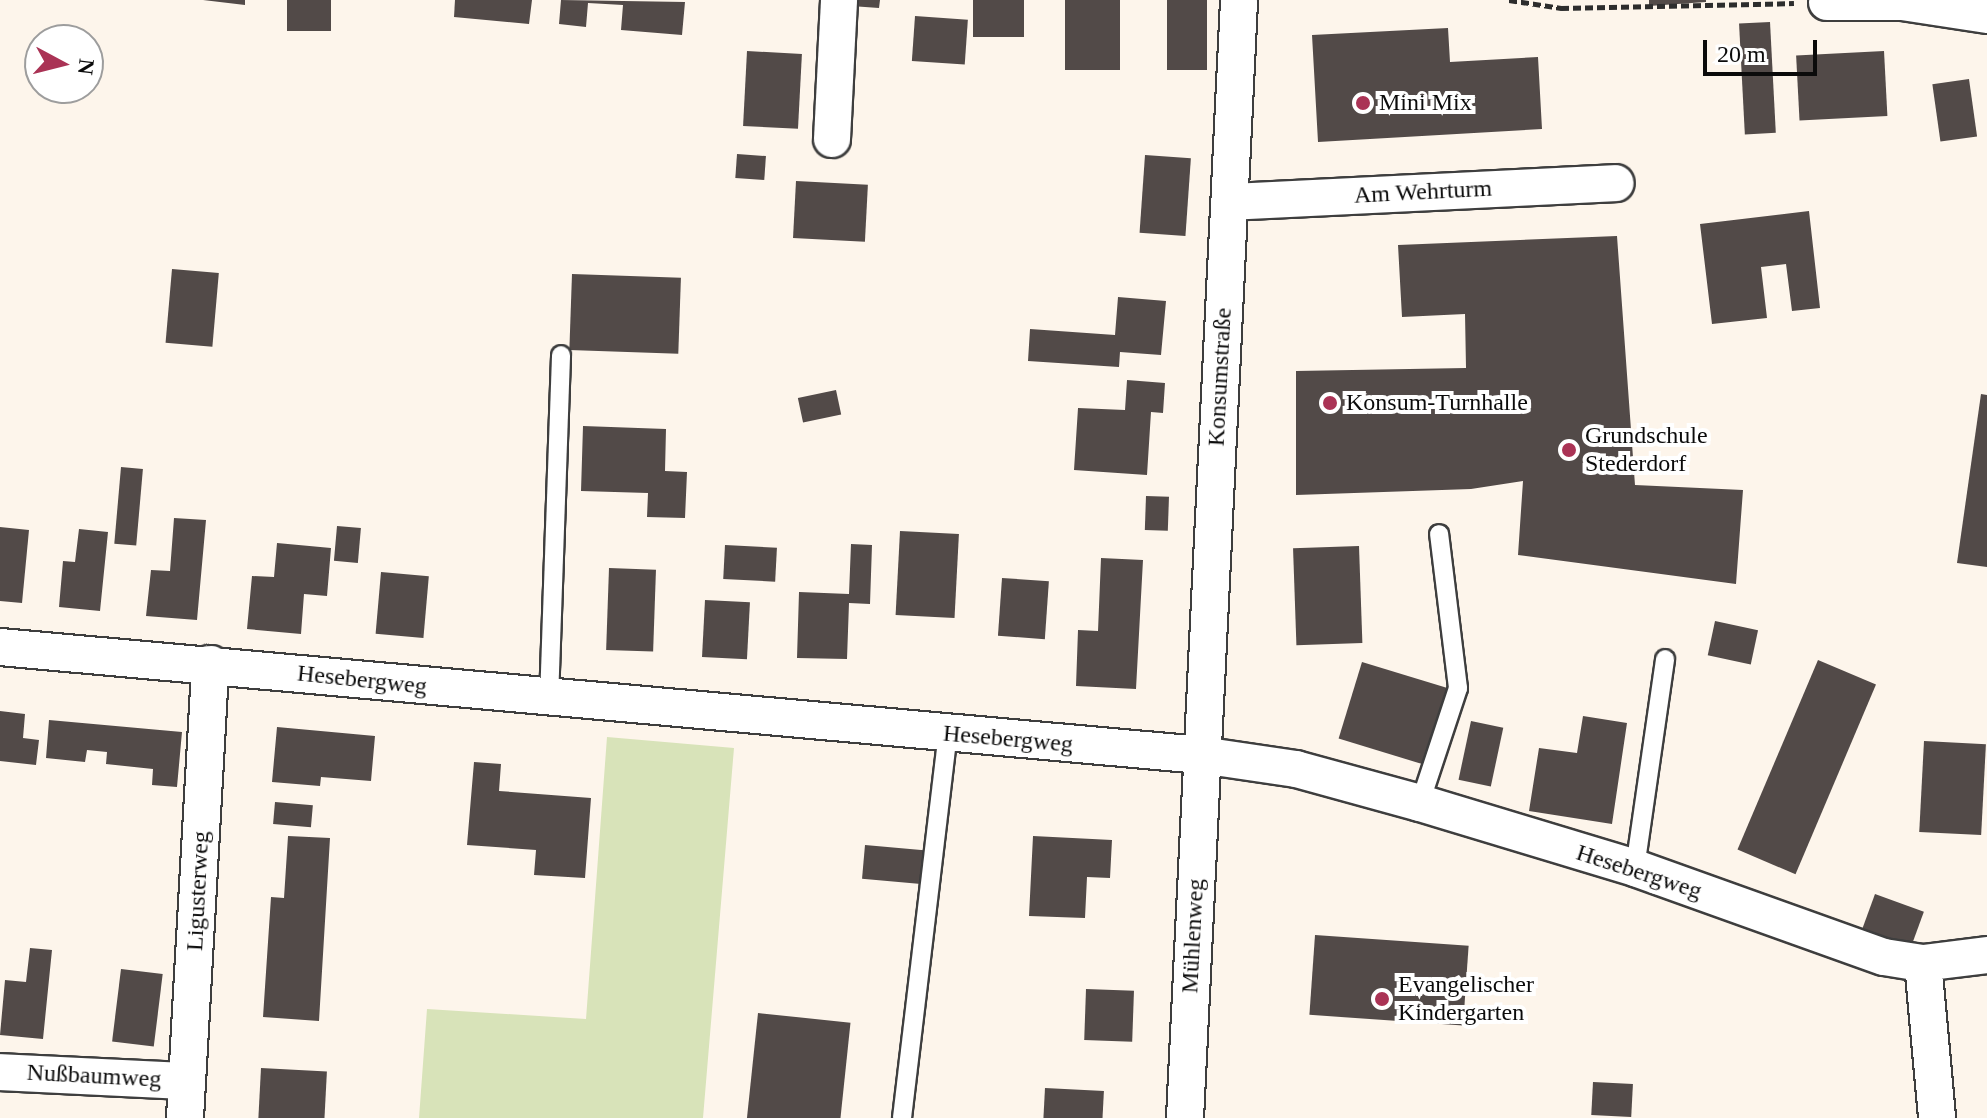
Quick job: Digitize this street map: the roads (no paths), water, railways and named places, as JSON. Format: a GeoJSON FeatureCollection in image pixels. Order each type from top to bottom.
{"type":"FeatureCollection","features":[{"type":"Feature","properties":{"kind":"street"},"geometry":{"type":"LineString","coordinates":[[832,139],[839,0]]}},
{"type":"Feature","properties":{"kind":"street","name":"Konsumstraße"},"geometry":{"type":"LineString","coordinates":[[1201,755],[1239,0]]}},
{"type":"Feature","properties":{"kind":"street"},"geometry":{"type":"LineString","coordinates":[[1827,2],[1902,2],[1987,15]]}},
{"type":"Feature","properties":{"kind":"street","name":"Am Wehrturm"},"geometry":{"type":"LineString","coordinates":[[1230,202],[1616,183]]}},
{"type":"Feature","properties":{"kind":"street","name":"Hesebergweg"},"geometry":{"type":"LineString","coordinates":[[0,647],[210,664],[549,700],[1201,755],[1296,769],[1635,868],[1884,957],[1923,963],[1987,955]]}},
{"type":"Feature","properties":{"kind":"street","name":"Ligusterweg"},"geometry":{"type":"LineString","coordinates":[[185,1118],[210,664]]}},
{"type":"Feature","properties":{"kind":"street","name":"Mühlenweg"},"geometry":{"type":"LineString","coordinates":[[1185,1118],[1201,755]]}},
{"type":"Feature","properties":{"kind":"street"},"geometry":{"type":"LineString","coordinates":[[1923,963],[1937,1118]]}},
{"type":"Feature","properties":{"kind":"street","name":"Nußbaumweg"},"geometry":{"type":"LineString","coordinates":[[0,1072],[187,1081]]}},
{"type":"Feature","properties":{"kind":"lane"},"geometry":{"type":"LineString","coordinates":[[549,700],[561,355]]}},
{"type":"Feature","properties":{"kind":"lane"},"geometry":{"type":"LineString","coordinates":[[1420,803],[1458,688],[1439,534]]}},
{"type":"Feature","properties":{"kind":"lane"},"geometry":{"type":"LineString","coordinates":[[1635,868],[1665,659]]}},
{"type":"Feature","properties":{"kind":"lane"},"geometry":{"type":"LineString","coordinates":[[902,1118],[948,735]]}},
{"type":"Feature","properties":{"kind":"place","name":"Mini Mix"},"geometry":{"type":"Point","coordinates":[1363,103]}},
{"type":"Feature","properties":{"kind":"place","name":"Konsum-Turnhalle"},"geometry":{"type":"Point","coordinates":[1330,403]}},
{"type":"Feature","properties":{"kind":"place","name":"Grundschule Stederdorf"},"geometry":{"type":"Point","coordinates":[1569,450]}},
{"type":"Feature","properties":{"kind":"place","name":"Evangelischer Kindergarten"},"geometry":{"type":"Point","coordinates":[1382,999]}}]}
